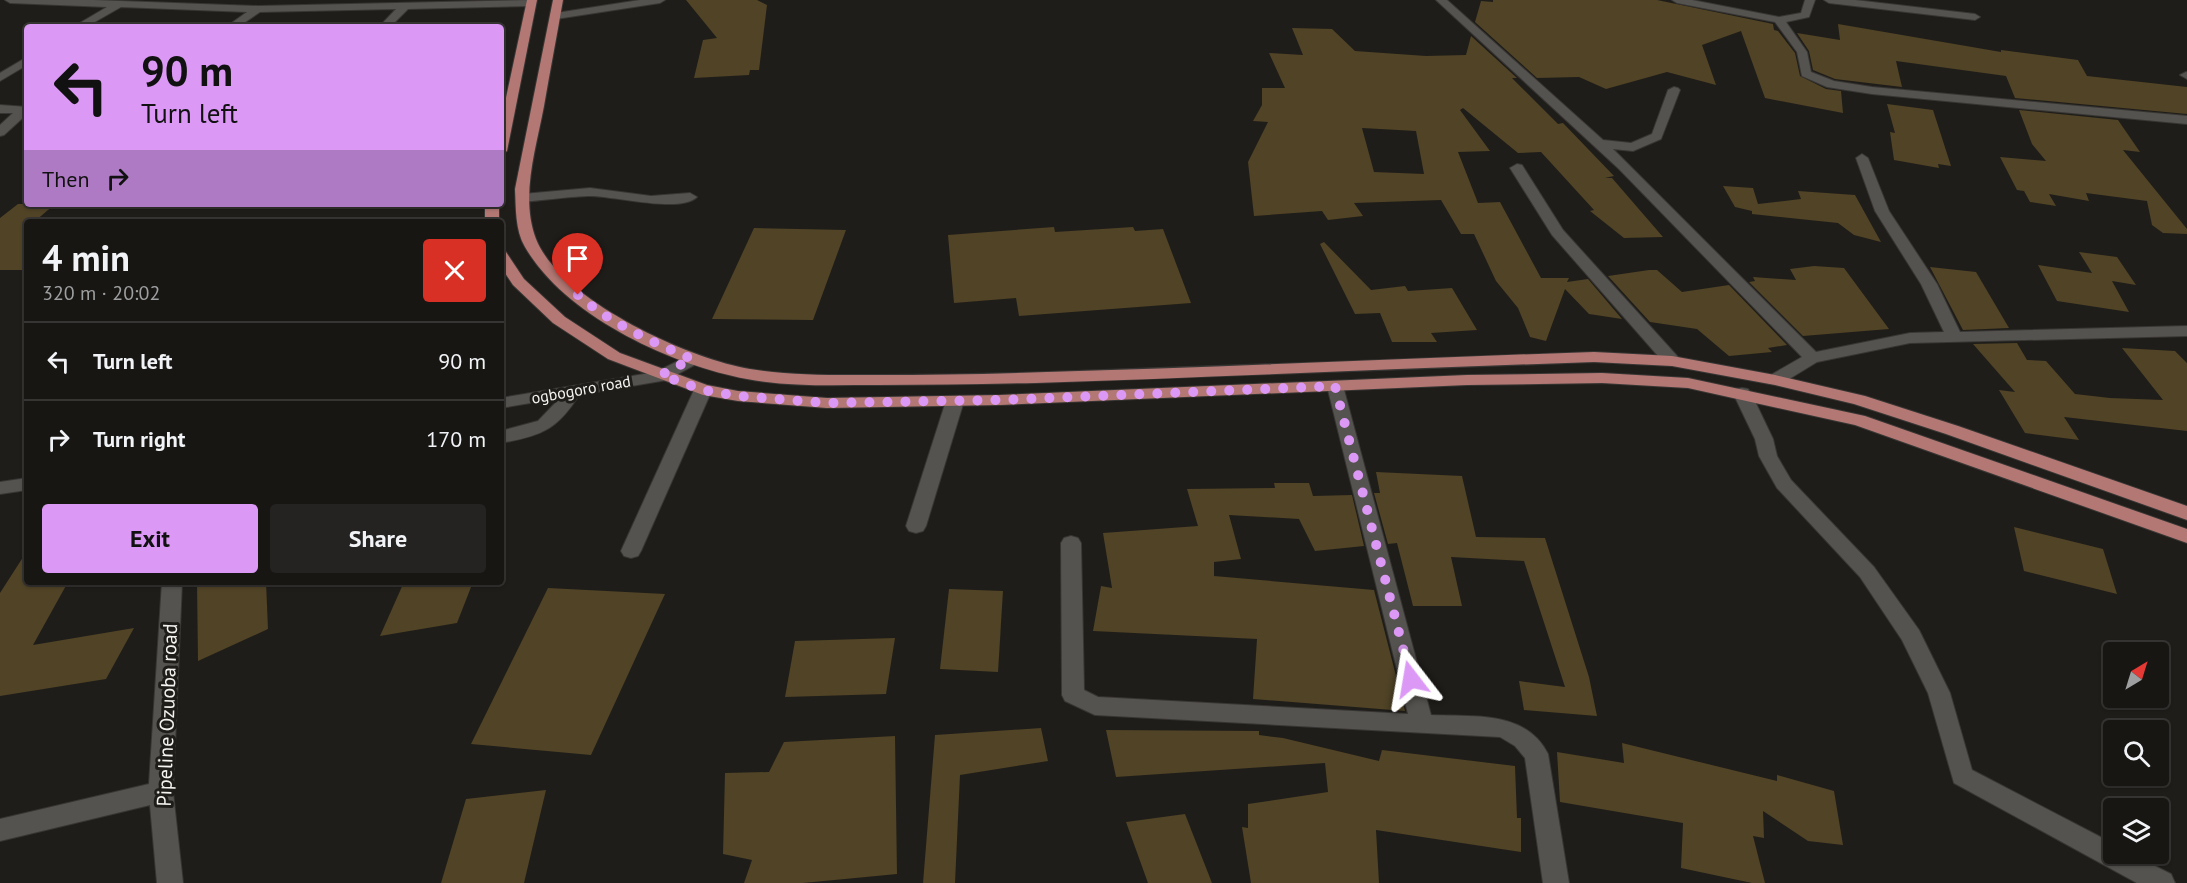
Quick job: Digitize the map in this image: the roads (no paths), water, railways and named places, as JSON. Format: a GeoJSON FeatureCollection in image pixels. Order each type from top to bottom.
{"type":"FeatureCollection","features":[{"type":"Feature","properties":{"kind":"main road"},"geometry":{"type":"LineString","coordinates":[[504,137],[532,2]]}},
{"type":"Feature","properties":{"kind":"main road"},"geometry":{"type":"LineString","coordinates":[[557,8],[522,189],[524,217],[531,245],[551,270],[592,308],[645,338],[692,359],[747,374],[835,381],[998,379],[1594,357],[1672,362],[1775,380],[1859,400],[1952,430],[2187,513]]}},
{"type":"Feature","properties":{"kind":"main road"},"geometry":{"type":"LineString","coordinates":[[504,260],[518,282],[559,320],[614,356],[703,390],[738,396],[827,403],[955,401],[1602,378],[1688,382],[1858,420],[2187,536]]}},
{"type":"Feature","properties":{"kind":"street"},"geometry":{"type":"LineString","coordinates":[[10,0],[258,9],[532,2]]}},
{"type":"Feature","properties":{"kind":"street"},"geometry":{"type":"LineString","coordinates":[[204,7],[214,0]]}},
{"type":"Feature","properties":{"kind":"street"},"geometry":{"type":"LineString","coordinates":[[557,8],[660,0]]}},
{"type":"Feature","properties":{"kind":"street"},"geometry":{"type":"LineString","coordinates":[[1441,0],[1601,144],[1812,358]]}},
{"type":"Feature","properties":{"kind":"street"},"geometry":{"type":"LineString","coordinates":[[1677,0],[1779,20],[1805,15],[1810,0]]}},
{"type":"Feature","properties":{"kind":"street"},"geometry":{"type":"LineString","coordinates":[[1828,0],[1975,17]]}},
{"type":"Feature","properties":{"kind":"street"},"geometry":{"type":"LineString","coordinates":[[83,24],[119,4]]}},
{"type":"Feature","properties":{"kind":"street"},"geometry":{"type":"LineString","coordinates":[[387,24],[405,6]]}},
{"type":"Feature","properties":{"kind":"street"},"geometry":{"type":"LineString","coordinates":[[236,24],[258,9]]}},
{"type":"Feature","properties":{"kind":"street"},"geometry":{"type":"LineString","coordinates":[[1779,20],[1802,52],[1806,74],[1818,81],[1841,86],[1921,95],[2187,120]]}},
{"type":"Feature","properties":{"kind":"street"},"geometry":{"type":"LineString","coordinates":[[0,78],[24,62]]}},
{"type":"Feature","properties":{"kind":"street"},"geometry":{"type":"LineString","coordinates":[[1601,144],[1634,147],[1657,136],[1674,90]]}},
{"type":"Feature","properties":{"kind":"street"},"geometry":{"type":"LineString","coordinates":[[0,109],[24,110],[0,132]]}},
{"type":"Feature","properties":{"kind":"street"},"geometry":{"type":"LineString","coordinates":[[1862,158],[1882,211],[1929,284],[1954,336]]}},
{"type":"Feature","properties":{"kind":"street"},"geometry":{"type":"LineString","coordinates":[[1517,168],[1557,232],[1672,362]]}},
{"type":"Feature","properties":{"kind":"street"},"geometry":{"type":"LineString","coordinates":[[522,198],[590,192],[651,200],[690,197]]}},
{"type":"Feature","properties":{"kind":"street"},"geometry":{"type":"LineString","coordinates":[[1775,380],[1812,358],[1910,338],[2187,330]]}},
{"type":"Feature","properties":{"kind":"street","name":"ogbogoro road"},"geometry":{"type":"LineString","coordinates":[[504,402],[661,375],[692,359]]}},
{"type":"Feature","properties":{"kind":"street"},"geometry":{"type":"LineString","coordinates":[[1335,386],[1422,724]]}},
{"type":"Feature","properties":{"kind":"street"},"geometry":{"type":"LineString","coordinates":[[631,551],[703,390]]}},
{"type":"Feature","properties":{"kind":"street"},"geometry":{"type":"LineString","coordinates":[[504,436],[531,432],[552,422],[573,391]]}},
{"type":"Feature","properties":{"kind":"street"},"geometry":{"type":"LineString","coordinates":[[1742,393],[1764,439],[1768,456],[1784,484],[1867,572],[1911,636],[1940,693],[1962,776],[2162,883]]}},
{"type":"Feature","properties":{"kind":"street"},"geometry":{"type":"LineString","coordinates":[[916,526],[955,401]]}},
{"type":"Feature","properties":{"kind":"street"},"geometry":{"type":"LineString","coordinates":[[0,488],[24,484]]}},
{"type":"Feature","properties":{"kind":"street"},"geometry":{"type":"LineString","coordinates":[[1071,543],[1073,695],[1095,706],[1504,728],[1523,739],[1536,754],[1556,883]]}},
{"type":"Feature","properties":{"kind":"street","name":"Pipeline Ozuoba road"},"geometry":{"type":"LineString","coordinates":[[170,883],[161,792],[172,585]]}},
{"type":"Feature","properties":{"kind":"street"},"geometry":{"type":"LineString","coordinates":[[0,830],[161,792]]}}]}
